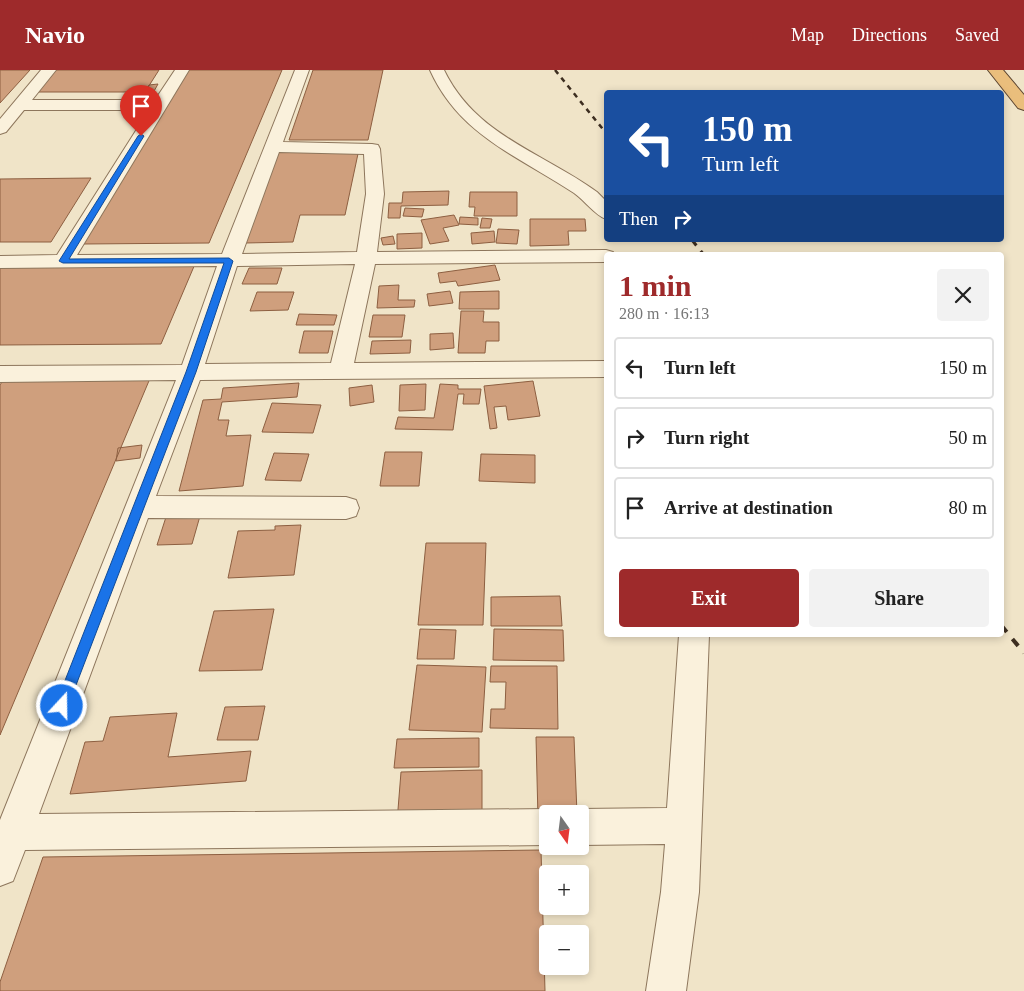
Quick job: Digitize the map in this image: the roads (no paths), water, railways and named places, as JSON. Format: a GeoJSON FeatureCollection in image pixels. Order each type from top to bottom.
{"type":"FeatureCollection","features":[{"type":"Feature","properties":{"kind":"highway"},"geometry":{"type":"LineString","coordinates":[[995,70],[1024,105]]}},
{"type":"Feature","properties":{"kind":"street"},"geometry":{"type":"LineString","coordinates":[[0,129],[50,70]]}},
{"type":"Feature","properties":{"kind":"street"},"geometry":{"type":"LineString","coordinates":[[63,261],[182,70]]}},
{"type":"Feature","properties":{"kind":"street"},"geometry":{"type":"LineString","coordinates":[[0,868],[191,372],[229,261],[302,70]]}},
{"type":"Feature","properties":{"kind":"street"},"geometry":{"type":"LineString","coordinates":[[437,70],[440,79],[449,92],[489,133],[585,191],[604,210]]}},
{"type":"Feature","properties":{"kind":"street"},"geometry":{"type":"LineString","coordinates":[[21,104],[160,105]]}},
{"type":"Feature","properties":{"kind":"street"},"geometry":{"type":"LineString","coordinates":[[273,147],[372,149],[375,194],[366,259],[341,371]]}},
{"type":"Feature","properties":{"kind":"street"},"geometry":{"type":"LineString","coordinates":[[0,262],[366,259],[616,251]]}},
{"type":"Feature","properties":{"kind":"street"},"geometry":{"type":"LineString","coordinates":[[0,374],[604,369]]}},
{"type":"Feature","properties":{"kind":"street"},"geometry":{"type":"LineString","coordinates":[[138,508],[346,508]]}},
{"type":"Feature","properties":{"kind":"street"},"geometry":{"type":"LineString","coordinates":[[666,991],[680,892],[694,637]]}},
{"type":"Feature","properties":{"kind":"street"},"geometry":{"type":"LineString","coordinates":[[589,826],[683,826]]}},
{"type":"Feature","properties":{"kind":"street"},"geometry":{"type":"LineString","coordinates":[[13,832],[539,827]]}},
{"type":"Feature","properties":{"kind":"railway"},"geometry":{"type":"LineString","coordinates":[[555,70],[604,131]]}},
{"type":"Feature","properties":{"kind":"railway"},"geometry":{"type":"LineString","coordinates":[[694,242],[702,252]]}},
{"type":"Feature","properties":{"kind":"railway"},"geometry":{"type":"LineString","coordinates":[[1004,629],[1024,653]]}}]}
